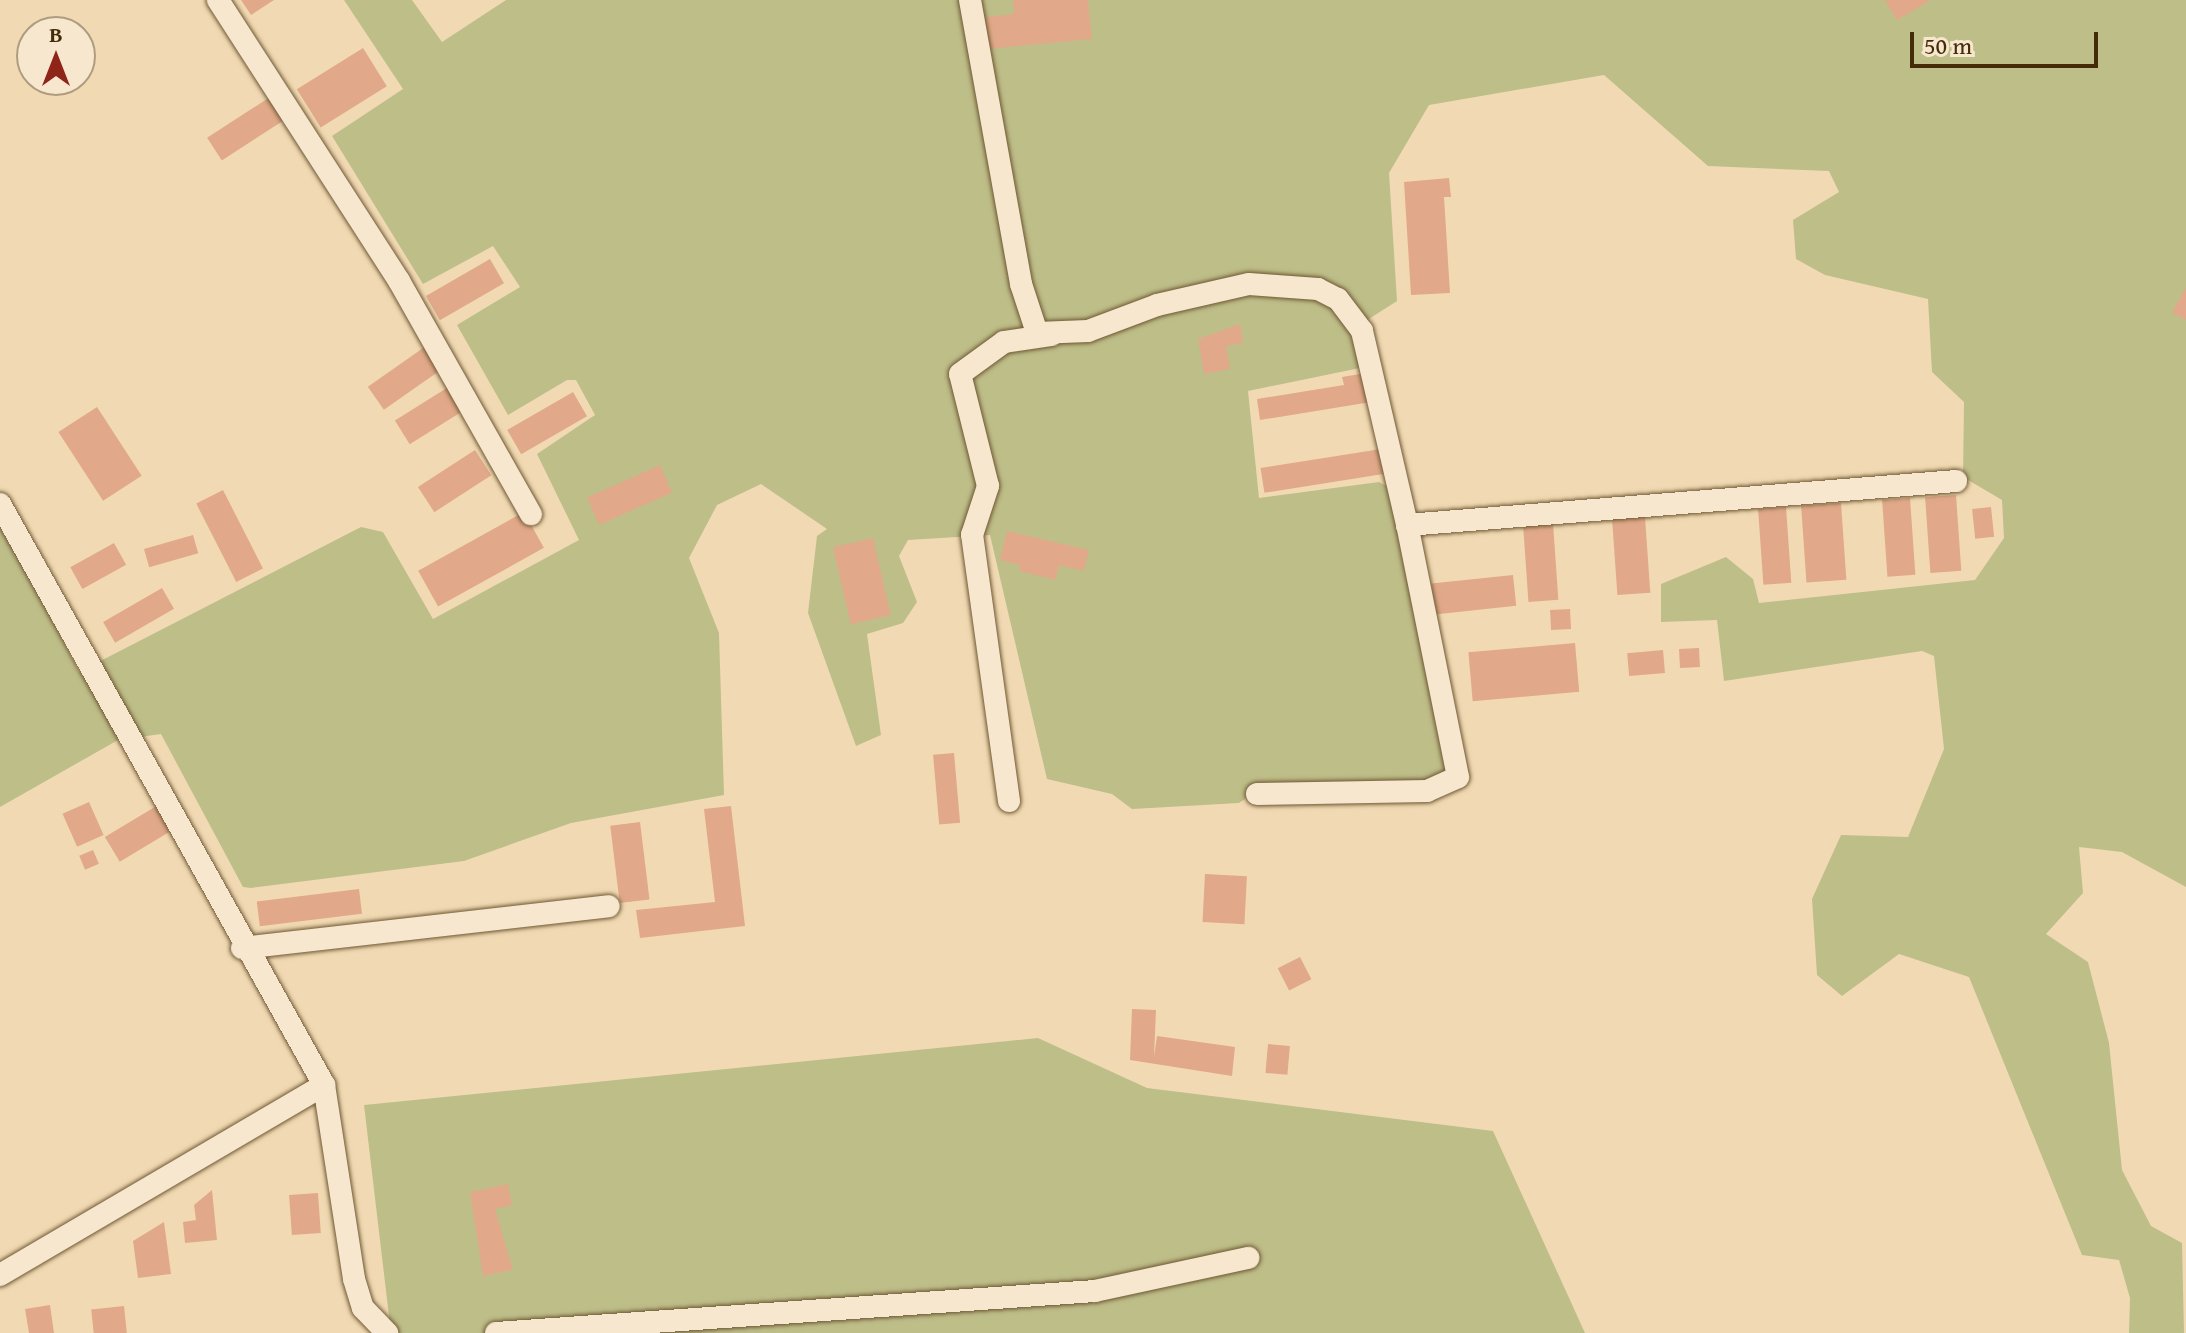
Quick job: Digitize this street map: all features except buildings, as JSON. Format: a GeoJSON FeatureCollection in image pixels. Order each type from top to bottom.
{"type":"FeatureCollection","features":[{"type":"Feature","properties":{"kind":"street"},"geometry":{"type":"LineString","coordinates":[[218,0],[399,281],[531,514]]}},
{"type":"Feature","properties":{"kind":"street"},"geometry":{"type":"LineString","coordinates":[[970,0],[1030,321],[1037,333],[1052,335]]}},
{"type":"Feature","properties":{"kind":"street"},"geometry":{"type":"LineString","coordinates":[[1009,801],[972,535],[988,486],[960,374],[1004,342],[1052,335],[1249,284],[1318,289],[1338,299],[1362,331],[1407,525],[1458,777],[1427,791],[1257,794]]}},
{"type":"Feature","properties":{"kind":"street"},"geometry":{"type":"LineString","coordinates":[[1407,525],[1956,481]]}},
{"type":"Feature","properties":{"kind":"street"},"geometry":{"type":"LineString","coordinates":[[0,504],[242,948],[324,1085],[354,1279],[363,1308],[387,1333]]}},
{"type":"Feature","properties":{"kind":"street"},"geometry":{"type":"LineString","coordinates":[[242,948],[609,906]]}},
{"type":"Feature","properties":{"kind":"street"},"geometry":{"type":"LineString","coordinates":[[0,1275],[324,1085]]}},
{"type":"Feature","properties":{"kind":"street"},"geometry":{"type":"LineString","coordinates":[[496,1333],[1095,1291],[1248,1258]]}},
{"type":"Feature","properties":{"kind":"green space"},"geometry":{"type":"Polygon","coordinates":[[[344,0],[412,0],[442,42],[506,0],[2186,0],[2186,887],[2122,852],[2079,847],[2083,893],[2046,934],[2088,962],[2109,1043],[2122,1170],[2151,1226],[2182,1243],[2184,1333],[2129,1333],[2130,1298],[2119,1260],[2082,1255],[1969,977],[1899,954],[1842,996],[1817,975],[1812,899],[1841,835],[1908,837],[1944,749],[1934,656],[1922,651],[1724,681],[1717,620],[1661,622],[1661,584],[1726,557],[1753,579],[1759,603],[1975,580],[2004,538],[2002,500],[1963,477],[1964,402],[1932,372],[1928,299],[1825,275],[1796,259],[1793,220],[1839,192],[1829,171],[1708,166],[1604,75],[1429,105],[1389,173],[1397,301],[1350,331],[1360,368],[1248,391],[1259,498],[1379,482],[1391,488],[1449,779],[1257,791],[1239,803],[1132,809],[1112,794],[1047,779],[990,535],[908,540],[899,556],[917,602],[903,623],[867,634],[881,735],[856,746],[808,613],[817,536],[827,529],[761,484],[717,505],[689,558],[719,633],[724,795],[571,823],[464,861],[251,888],[243,887],[161,734],[118,740],[0,807],[0,519],[79,672],[361,527],[383,532],[433,619],[579,540],[537,454],[595,415],[576,380],[567,380],[508,415],[457,325],[520,287],[493,246],[423,284],[332,136],[403,89],[344,0]]]}},
{"type":"Feature","properties":{"kind":"green space"},"geometry":{"type":"Polygon","coordinates":[[[1038,1038],[1147,1088],[1493,1131],[1585,1333],[391,1333],[364,1105],[1038,1038]]]}}]}
